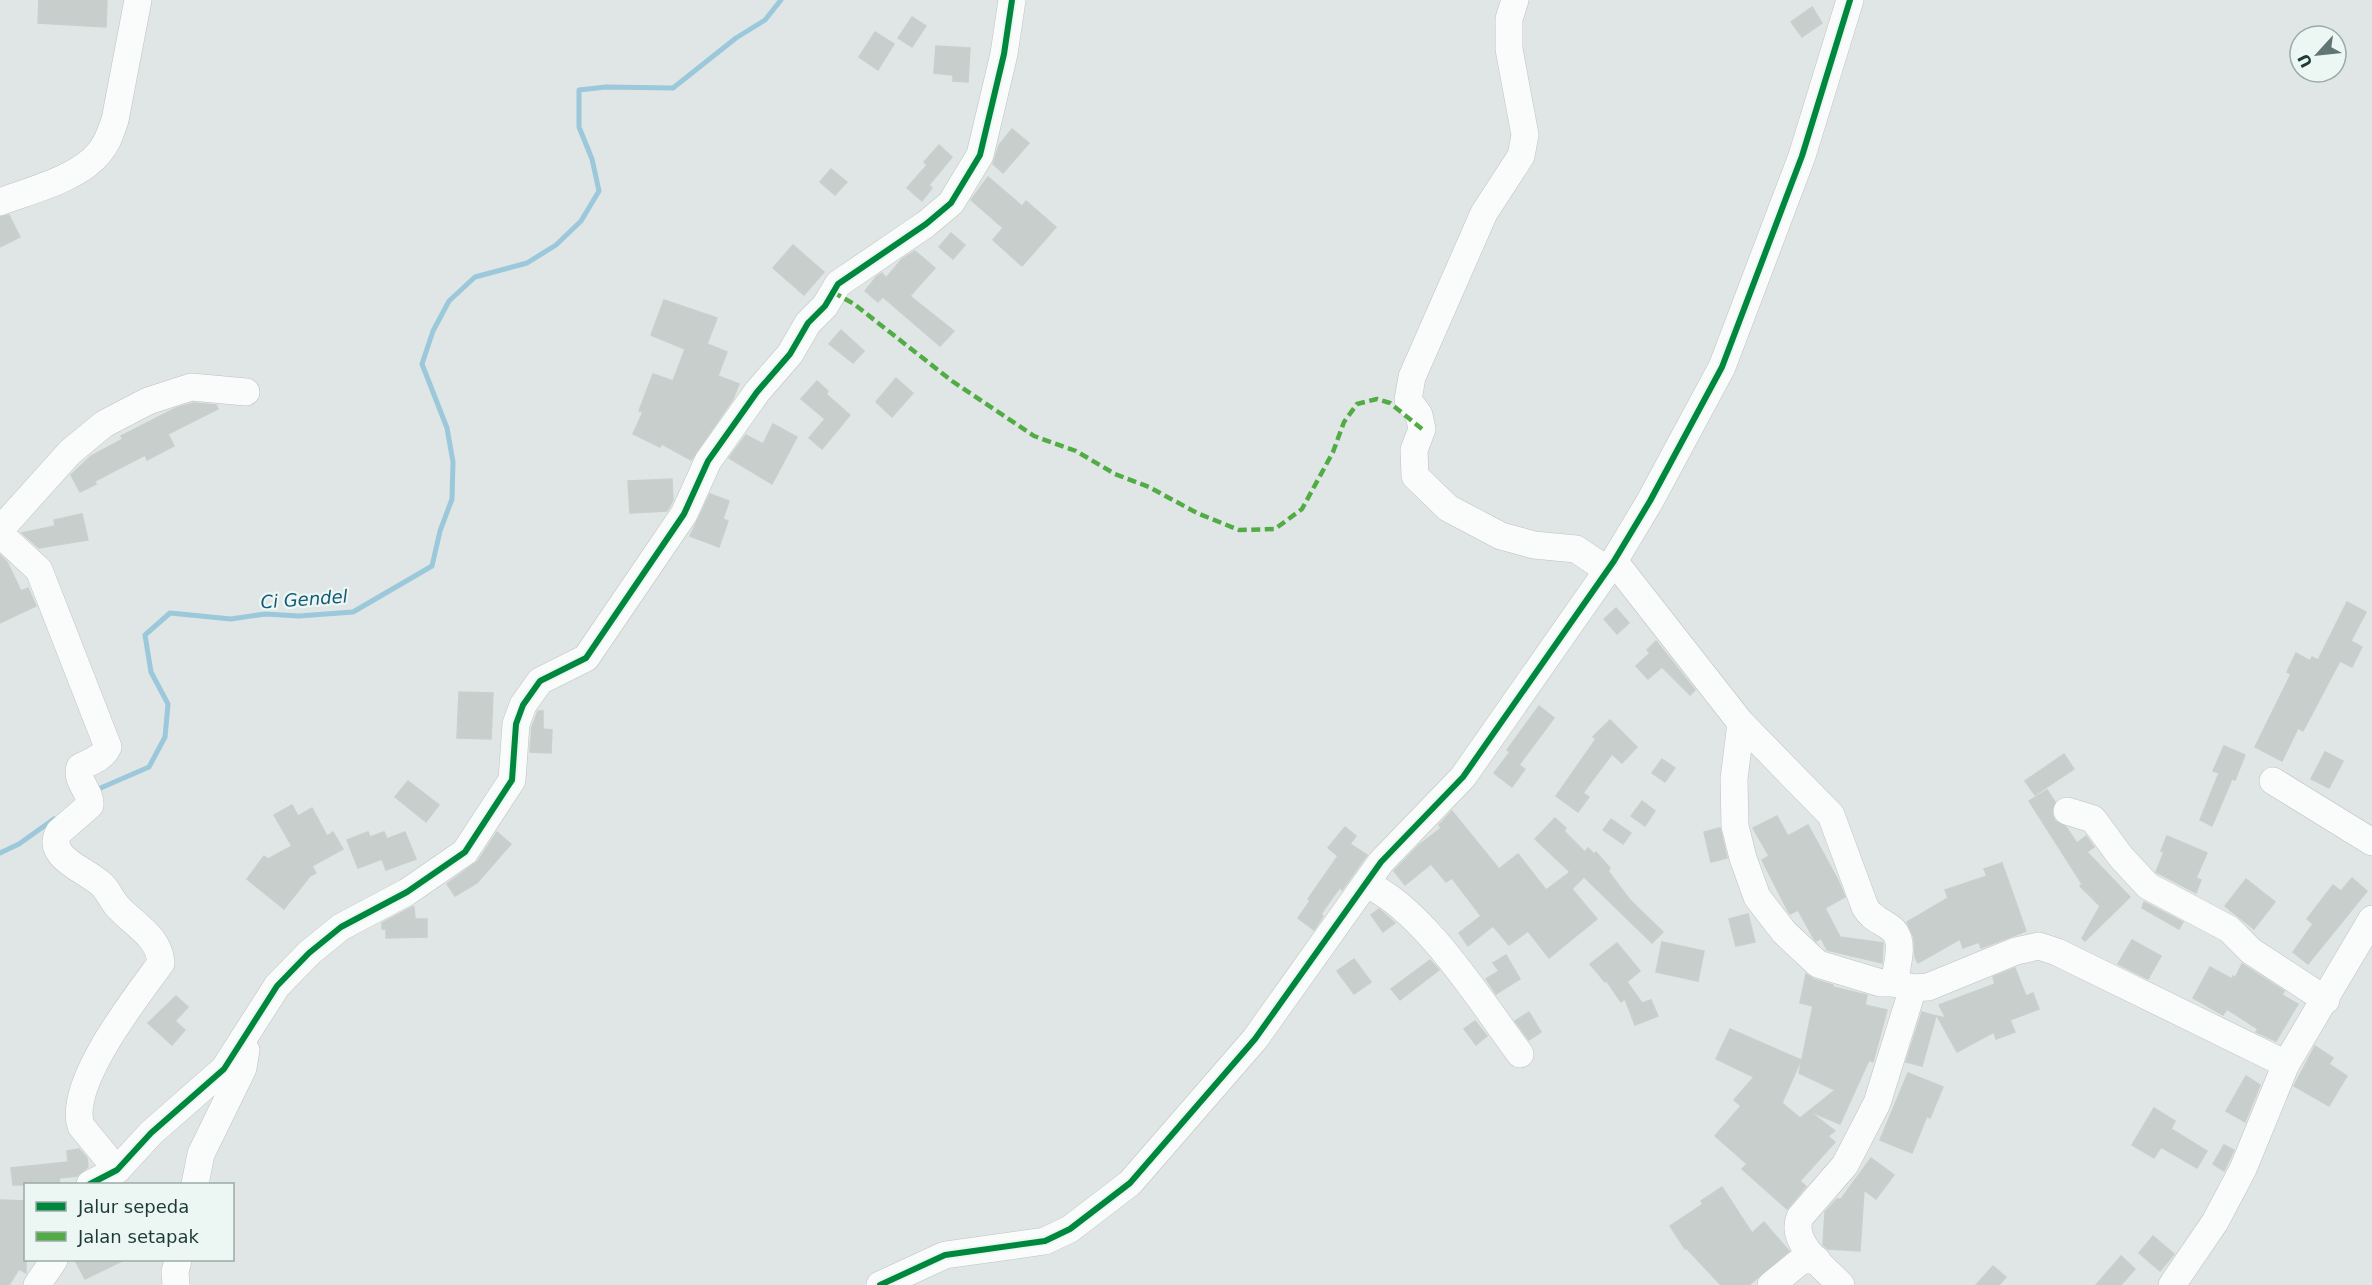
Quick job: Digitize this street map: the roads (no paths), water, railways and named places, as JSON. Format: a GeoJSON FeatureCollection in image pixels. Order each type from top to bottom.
{"type":"FeatureCollection","features":[{"type":"Feature","properties":{"kind":"street"},"geometry":{"type":"LineString","coordinates":[[0,202],[72,174],[100,153],[109,138],[115,120],[138,0]]}},
{"type":"Feature","properties":{"kind":"street"},"geometry":{"type":"LineString","coordinates":[[94,1183],[117,1170],[151,1133],[224,1069],[277,986],[309,953],[341,927],[407,892],[465,852],[512,780],[516,724],[523,705],[540,681],[586,658],[684,514],[708,461],[757,392],[790,354],[808,323],[825,306],[838,284],[926,224],[951,203],[980,155],[1004,54],[1012,0]]}},
{"type":"Feature","properties":{"kind":"street"},"geometry":{"type":"LineString","coordinates":[[1515,0],[1509,19],[1509,50],[1525,135],[1521,156],[1484,213],[1412,378],[1408,400],[1419,415],[1422,429],[1414,450],[1415,476],[1448,508],[1501,536],[1534,545],[1576,549],[1611,565],[1741,723],[1831,815],[1864,907],[1870,916],[1895,932],[1899,946],[1903,986],[1877,1103],[1845,1165],[1800,1217],[1797,1224],[1803,1245],[1841,1285]]}},
{"type":"Feature","properties":{"kind":"street"},"geometry":{"type":"LineString","coordinates":[[880,1285],[945,1255],[1045,1241],[1070,1229],[1130,1183],[1255,1039],[1381,862],[1463,777],[1611,565],[1650,501],[1722,367],[1802,156],[1850,0]]}},
{"type":"Feature","properties":{"kind":"street"},"geometry":{"type":"LineString","coordinates":[[117,1170],[81,1126],[79,1119],[83,1089],[125,1010],[161,963],[160,952],[155,941],[118,908],[104,887],[66,860],[56,846],[59,832],[90,805],[78,772],[80,767],[100,757],[108,747],[39,570],[0,532],[70,452],[104,424],[148,401],[191,387],[246,392]]}},
{"type":"Feature","properties":{"kind":"street"},"geometry":{"type":"LineString","coordinates":[[1741,723],[1734,779],[1735,826],[1743,858],[1757,897],[1784,932],[1818,964],[1881,983],[1928,987],[1983,963],[2039,946],[2057,952],[2286,1064]]}},
{"type":"Feature","properties":{"kind":"street"},"geometry":{"type":"LineString","coordinates":[[2273,781],[2372,842]]}},
{"type":"Feature","properties":{"kind":"street"},"geometry":{"type":"LineString","coordinates":[[2067,811],[2093,819],[2121,857],[2148,886],[2229,929],[2252,951],[2326,1000]]}},
{"type":"Feature","properties":{"kind":"street"},"geometry":{"type":"LineString","coordinates":[[1366,884],[1393,899],[1420,925],[1463,977],[1520,1054]]}},
{"type":"Feature","properties":{"kind":"street"},"geometry":{"type":"LineString","coordinates":[[2172,1285],[2214,1222],[2243,1169],[2286,1064],[2372,919]]}},
{"type":"Feature","properties":{"kind":"street"},"geometry":{"type":"LineString","coordinates":[[195,1183],[201,1154],[243,1068],[246,1055],[244,1037]]}},
{"type":"Feature","properties":{"kind":"street"},"geometry":{"type":"LineString","coordinates":[[1771,1285],[1802,1260],[1817,1260]]}},
{"type":"Feature","properties":{"kind":"street"},"geometry":{"type":"LineString","coordinates":[[37,1285],[53,1261]]}},
{"type":"Feature","properties":{"kind":"street"},"geometry":{"type":"LineString","coordinates":[[176,1285],[175,1272],[178,1261]]}},
{"type":"Feature","properties":{"kind":"waterway","name":"Ci Gendel"},"geometry":{"type":"LineString","coordinates":[[96,790],[149,767],[165,737],[168,704],[151,672],[145,635],[170,613],[231,619],[265,614],[299,616],[353,612],[432,566],[440,531],[452,499],[453,462],[447,428],[422,364],[433,331],[449,301],[475,277],[527,263],[556,245],[581,221],[599,191],[592,159],[579,127],[579,90],[606,87],[673,88],[736,38],[765,20],[781,0]]}},
{"type":"Feature","properties":{"kind":"waterway","name":"Ci Gendel"},"geometry":{"type":"LineString","coordinates":[[0,853],[19,844],[54,819]]}}]}
